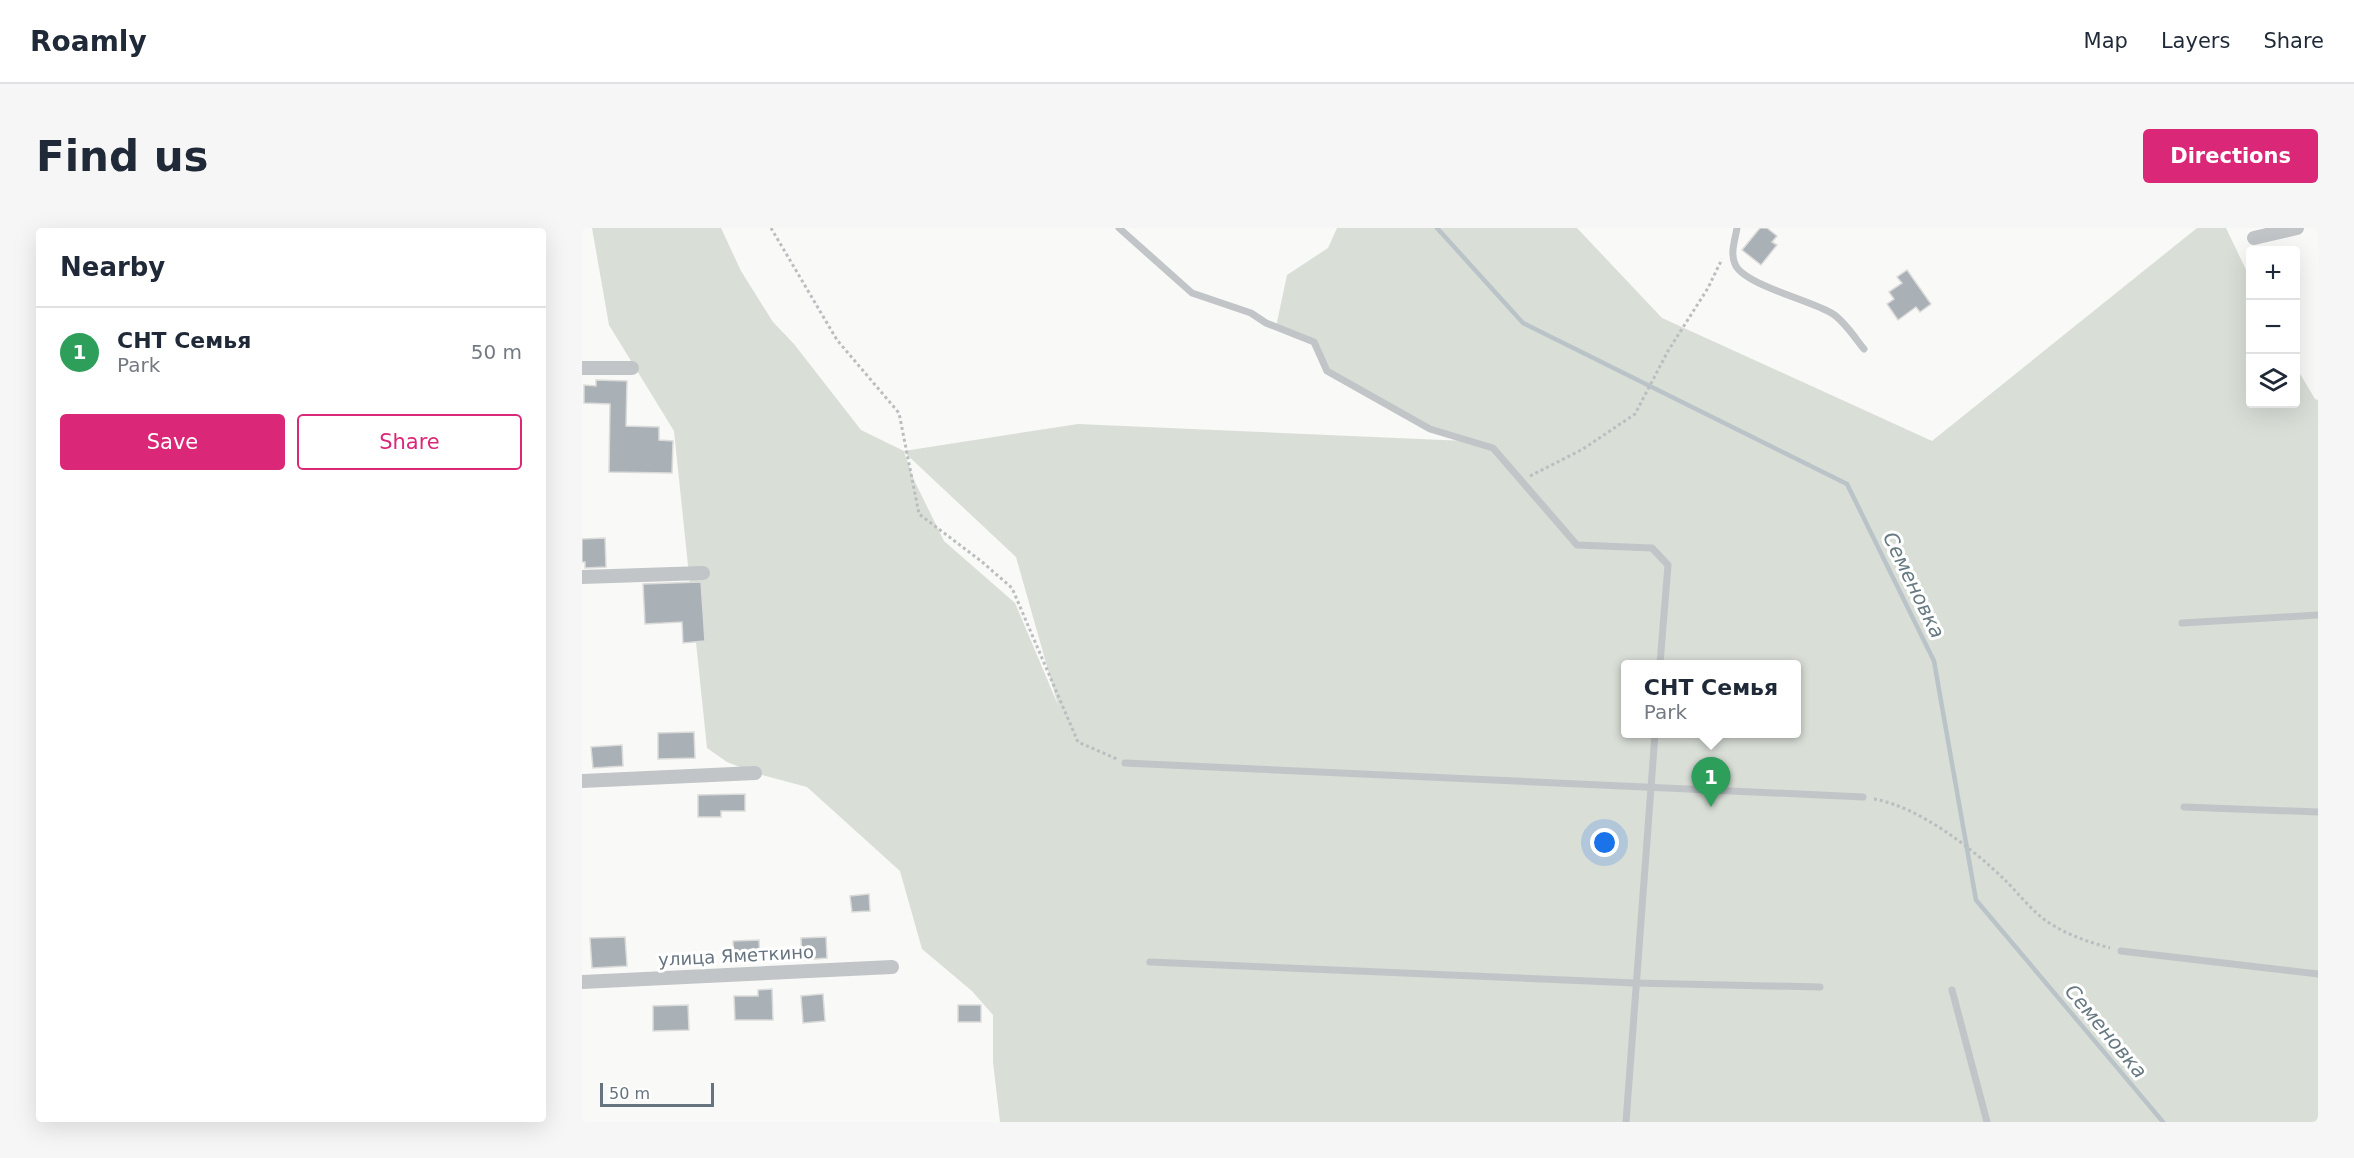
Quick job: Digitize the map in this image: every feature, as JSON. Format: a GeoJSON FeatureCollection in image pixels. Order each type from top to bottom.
{"type":"FeatureCollection","features":[{"type":"Feature","properties":{"kind":"street"},"geometry":{"type":"LineString","coordinates":[[2254,238],[2297,228]]}},
{"type":"Feature","properties":{"kind":"street"},"geometry":{"type":"LineString","coordinates":[[582,368],[632,368]]}},
{"type":"Feature","properties":{"kind":"street"},"geometry":{"type":"LineString","coordinates":[[582,577],[703,573]]}},
{"type":"Feature","properties":{"kind":"street"},"geometry":{"type":"LineString","coordinates":[[582,781],[755,773]]}},
{"type":"Feature","properties":{"kind":"street","name":"улица Яметкино"},"geometry":{"type":"LineString","coordinates":[[582,982],[892,967]]}},
{"type":"Feature","properties":{"kind":"lane"},"geometry":{"type":"LineString","coordinates":[[1119,228],[1192,293],[1251,312],[1266,323],[1314,342],[1327,371],[1430,429],[1493,448],[1577,544],[1652,548],[1668,566],[1660,660]]}},
{"type":"Feature","properties":{"kind":"lane"},"geometry":{"type":"LineString","coordinates":[[1737,228],[1733,251],[1735,266],[1745,275],[1774,290],[1833,315],[1864,349]]}},
{"type":"Feature","properties":{"kind":"lane"},"geometry":{"type":"LineString","coordinates":[[2182,623],[2318,615]]}},
{"type":"Feature","properties":{"kind":"lane"},"geometry":{"type":"LineString","coordinates":[[1626,1122],[1655,738]]}},
{"type":"Feature","properties":{"kind":"lane"},"geometry":{"type":"LineString","coordinates":[[1125,763],[1863,798]]}},
{"type":"Feature","properties":{"kind":"lane"},"geometry":{"type":"LineString","coordinates":[[2184,807],[2318,812]]}},
{"type":"Feature","properties":{"kind":"lane"},"geometry":{"type":"LineString","coordinates":[[2121,951],[2318,974]]}},
{"type":"Feature","properties":{"kind":"lane"},"geometry":{"type":"LineString","coordinates":[[1150,962],[1635,982],[1820,987]]}},
{"type":"Feature","properties":{"kind":"lane"},"geometry":{"type":"LineString","coordinates":[[1952,990],[1987,1122]]}},
{"type":"Feature","properties":{"kind":"path"},"geometry":{"type":"LineString","coordinates":[[771,228],[837,340],[899,413],[918,514],[981,561],[1012,588],[1077,742],[1125,763]]}},
{"type":"Feature","properties":{"kind":"path"},"geometry":{"type":"LineString","coordinates":[[1521,480],[1583,449],[1635,414],[1668,351],[1708,288],[1722,258]]}},
{"type":"Feature","properties":{"kind":"path"},"geometry":{"type":"LineString","coordinates":[[1863,798],[1891,802],[1935,825],[1989,864],[2049,923],[2080,939],[2121,951]]}},
{"type":"Feature","properties":{"kind":"shaded area"},"geometry":{"type":"Polygon","coordinates":[[[592,228],[721,228],[741,271],[773,322],[794,344],[861,430],[904,451],[1078,424],[1466,441],[1430,429],[1327,371],[1314,342],[1276,327],[1287,275],[1328,248],[1337,228],[1577,228],[1662,318],[1932,441],[2197,228],[2226,228],[2246,270],[2246,408],[2300,408],[2300,374],[2315,399],[2318,400],[2318,1122],[1000,1122],[993,1062],[993,1015],[972,991],[922,949],[900,871],[807,787],[755,773],[727,762],[707,748],[674,431],[609,325],[592,228]],[[904,452],[914,480],[944,541],[1015,603],[1058,705],[1016,557],[904,452]]]}},
{"type":"Feature","properties":{"kind":"building"},"geometry":{"type":"Polygon","coordinates":[[[1760,228],[1767,228],[1777,236],[1772,242],[1777,245],[1761,265],[1742,250],[1760,228]]]}},
{"type":"Feature","properties":{"kind":"building"},"geometry":{"type":"Polygon","coordinates":[[[1907,270],[1931,304],[1920,312],[1916,307],[1898,320],[1887,304],[1894,299],[1889,292],[1902,283],[1897,277],[1907,270]]]}},
{"type":"Feature","properties":{"kind":"building"},"geometry":{"type":"Polygon","coordinates":[[[596,380],[627,381],[626,426],[659,427],[659,440],[673,441],[672,473],[609,472],[610,404],[584,403],[584,385],[596,386],[596,380]]]}},
{"type":"Feature","properties":{"kind":"building"},"geometry":{"type":"Polygon","coordinates":[[[605,538],[606,567],[585,568],[585,562],[582,562],[582,539],[605,538]]]}},
{"type":"Feature","properties":{"kind":"building"},"geometry":{"type":"Polygon","coordinates":[[[701,582],[705,641],[683,643],[682,622],[645,624],[643,584],[701,582]]]}},
{"type":"Feature","properties":{"kind":"building"},"geometry":{"type":"Polygon","coordinates":[[[694,732],[695,758],[658,759],[658,733],[694,732]]]}},
{"type":"Feature","properties":{"kind":"building"},"geometry":{"type":"Polygon","coordinates":[[[622,745],[623,766],[593,768],[591,747],[622,745]]]}},
{"type":"Feature","properties":{"kind":"building"},"geometry":{"type":"Polygon","coordinates":[[[745,794],[745,811],[721,811],[721,817],[698,817],[698,795],[745,794]]]}},
{"type":"Feature","properties":{"kind":"building"},"geometry":{"type":"Polygon","coordinates":[[[869,894],[870,911],[852,912],[850,896],[869,894]]]}},
{"type":"Feature","properties":{"kind":"building"},"geometry":{"type":"Polygon","coordinates":[[[625,937],[627,966],[592,968],[590,938],[625,937]]]}},
{"type":"Feature","properties":{"kind":"building"},"geometry":{"type":"Polygon","coordinates":[[[826,937],[827,958],[802,960],[801,938],[826,937]]]}},
{"type":"Feature","properties":{"kind":"building"},"geometry":{"type":"Polygon","coordinates":[[[759,940],[760,961],[734,961],[733,941],[759,940]]]}},
{"type":"Feature","properties":{"kind":"building"},"geometry":{"type":"Polygon","coordinates":[[[772,989],[773,1020],[735,1020],[734,996],[758,996],[758,990],[772,989]]]}},
{"type":"Feature","properties":{"kind":"building"},"geometry":{"type":"Polygon","coordinates":[[[823,994],[825,1021],[803,1023],[801,996],[823,994]]]}},
{"type":"Feature","properties":{"kind":"building"},"geometry":{"type":"Polygon","coordinates":[[[688,1005],[689,1030],[653,1031],[653,1006],[688,1005]]]}},
{"type":"Feature","properties":{"kind":"building"},"geometry":{"type":"Polygon","coordinates":[[[958,1005],[981,1005],[981,1022],[958,1022],[958,1005]]]}},
{"type":"Feature","properties":{"kind":"waterway","name":"Семеновка"},"geometry":{"type":"LineString","coordinates":[[1437,228],[1523,323],[1847,484],[1934,661],[1976,900],[2163,1122]]}},
{"type":"Feature","properties":{"kind":"place","name":"СНТ Семья"},"geometry":{"type":"Point","coordinates":[1711,807]}}]}
